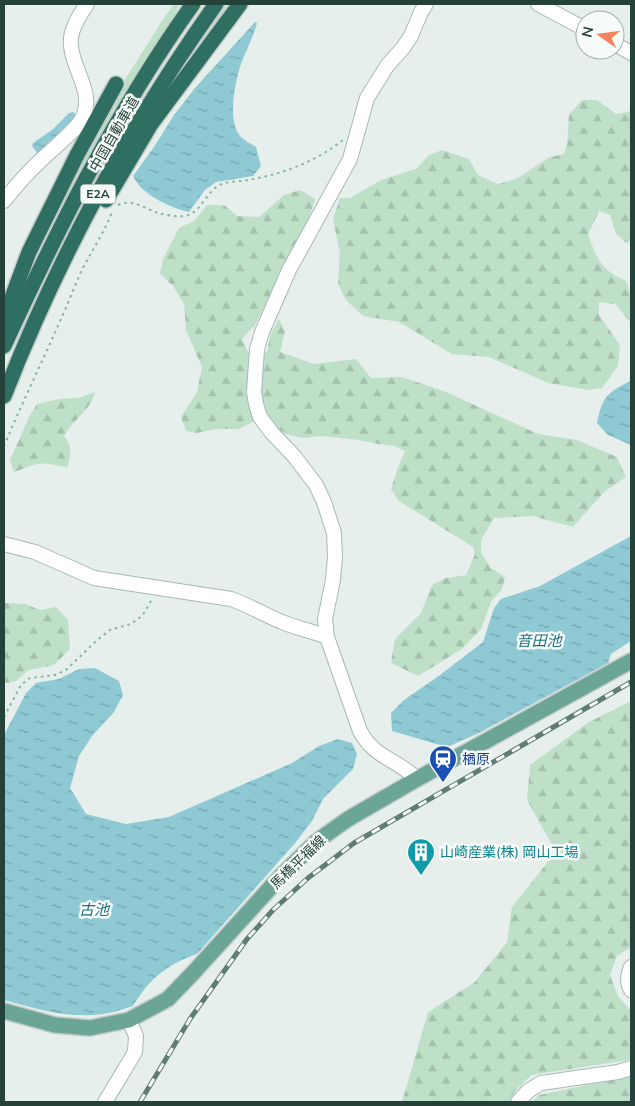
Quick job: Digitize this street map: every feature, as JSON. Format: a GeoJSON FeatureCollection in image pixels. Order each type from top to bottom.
{"type":"FeatureCollection","features":[{"type":"Feature","properties":{"kind":"highway","name":"中国自動車道"},"geometry":{"type":"LineString","coordinates":[[4,346],[41,265],[89,174],[134,94],[193,4]]}},
{"type":"Feature","properties":{"kind":"highway","name":"中国自動車道"},"geometry":{"type":"LineString","coordinates":[[4,396],[44,299],[90,209],[134,129],[216,4]]}},
{"type":"Feature","properties":{"kind":"highway"},"geometry":{"type":"LineString","coordinates":[[44,299],[66,267],[151,124],[240,4]]}},
{"type":"Feature","properties":{"kind":"highway"},"geometry":{"type":"LineString","coordinates":[[4,318],[29,252],[77,155],[116,84]]}},
{"type":"Feature","properties":{"kind":"main road","name":"馬橋平福線"},"geometry":{"type":"LineString","coordinates":[[4,1011],[55,1025],[90,1028],[130,1020],[168,999],[281,876],[317,841],[348,820],[417,779],[631,661]]}},
{"type":"Feature","properties":{"kind":"street"},"geometry":{"type":"LineString","coordinates":[[4,201],[38,162],[83,117],[86,91],[72,56],[70,45],[75,23],[87,4]]}},
{"type":"Feature","properties":{"kind":"street"},"geometry":{"type":"LineString","coordinates":[[417,779],[407,769],[379,754],[366,743],[360,730],[327,637],[325,619],[336,556],[334,533],[324,502],[316,485],[260,417],[254,392],[257,349],[262,332],[293,262],[350,160],[367,98],[387,66],[407,42],[426,4]]}},
{"type":"Feature","properties":{"kind":"street"},"geometry":{"type":"LineString","coordinates":[[538,4],[575,24]]}},
{"type":"Feature","properties":{"kind":"street"},"geometry":{"type":"LineString","coordinates":[[4,544],[34,552],[94,578],[231,599],[253,607],[296,628],[314,631],[327,637]]}},
{"type":"Feature","properties":{"kind":"street"},"geometry":{"type":"LineString","coordinates":[[631,967],[628,972],[631,990]]}},
{"type":"Feature","properties":{"kind":"street"},"geometry":{"type":"LineString","coordinates":[[106,1102],[135,1052],[136,1036],[130,1020]]}},
{"type":"Feature","properties":{"kind":"street"},"geometry":{"type":"LineString","coordinates":[[518,1102],[528,1091],[541,1083],[618,1072],[631,1068]]}},
{"type":"Feature","properties":{"kind":"path"},"geometry":{"type":"LineString","coordinates":[[4,446],[78,280],[116,206],[122,203],[133,203],[158,213],[185,216],[193,213],[210,191],[222,184],[276,174],[299,166],[328,152],[359,129]]}},
{"type":"Feature","properties":{"kind":"path"},"geometry":{"type":"LineString","coordinates":[[4,717],[21,685],[30,678],[55,675],[66,670],[110,630],[132,624],[143,615],[152,600],[154,587]]}},
{"type":"Feature","properties":{"kind":"green space"},"geometry":{"type":"Polygon","coordinates":[[[174,4],[180,4],[128,91],[31,266],[53,211],[112,100],[174,4]]]}},
{"type":"Feature","properties":{"kind":"green space"},"geometry":{"type":"Polygon","coordinates":[[[227,4],[234,4],[169,89],[227,4]]]}},
{"type":"Feature","properties":{"kind":"green space"},"geometry":{"type":"Polygon","coordinates":[[[582,100],[597,100],[616,114],[628,112],[631,109],[631,240],[627,243],[616,234],[610,215],[599,211],[588,235],[601,263],[610,272],[626,281],[631,295],[631,323],[615,304],[599,302],[599,315],[620,345],[618,366],[602,388],[589,390],[548,383],[489,357],[452,354],[399,322],[363,316],[346,300],[338,284],[340,253],[333,219],[340,198],[350,198],[381,180],[416,169],[429,155],[442,150],[469,159],[478,175],[498,184],[516,179],[550,157],[564,154],[567,145],[569,115],[582,100]]]}},
{"type":"Feature","properties":{"kind":"green space"},"geometry":{"type":"Polygon","coordinates":[[[300,190],[315,199],[308,222],[255,325],[242,339],[251,358],[267,352],[271,333],[279,319],[285,332],[280,352],[314,364],[356,359],[371,378],[402,377],[446,392],[538,434],[577,440],[617,457],[626,477],[604,492],[573,527],[533,516],[494,518],[481,540],[481,553],[491,568],[505,577],[502,589],[491,602],[481,629],[462,649],[418,676],[391,663],[395,639],[421,613],[432,585],[446,578],[466,575],[475,554],[473,547],[399,501],[391,489],[405,451],[394,446],[359,440],[321,436],[301,438],[286,434],[267,421],[252,422],[239,429],[216,429],[197,433],[186,431],[181,417],[197,392],[202,367],[186,330],[184,304],[173,286],[160,274],[163,259],[179,228],[194,221],[207,205],[224,205],[237,216],[259,217],[284,195],[300,190]]]}},
{"type":"Feature","properties":{"kind":"green space"},"geometry":{"type":"Polygon","coordinates":[[[95,392],[86,410],[64,436],[69,443],[70,451],[67,467],[41,464],[32,465],[14,472],[10,460],[29,417],[37,404],[59,399],[78,398],[95,392]]]}},
{"type":"Feature","properties":{"kind":"green space"},"geometry":{"type":"Polygon","coordinates":[[[4,603],[25,604],[40,610],[56,607],[68,620],[70,649],[54,665],[29,670],[16,681],[7,683],[4,681],[4,603]]]}},
{"type":"Feature","properties":{"kind":"green space"},"geometry":{"type":"Polygon","coordinates":[[[631,701],[631,947],[617,956],[610,975],[618,996],[631,1011],[631,1058],[531,1075],[515,1091],[509,1102],[402,1102],[428,1012],[475,982],[507,942],[512,907],[556,852],[527,800],[530,765],[589,722],[631,701]]]}},
{"type":"Feature","properties":{"kind":"green space"},"geometry":{"type":"Polygon","coordinates":[[[631,1076],[631,1102],[532,1102],[539,1095],[631,1076]]]}},
{"type":"Feature","properties":{"kind":"water"},"geometry":{"type":"Polygon","coordinates":[[[255,22],[257,23],[236,80],[233,111],[236,129],[240,136],[256,147],[261,166],[253,176],[216,182],[205,190],[189,212],[165,204],[142,189],[133,176],[174,115],[195,88],[255,22]]]}},
{"type":"Feature","properties":{"kind":"water"},"geometry":{"type":"Polygon","coordinates":[[[69,113],[75,113],[74,118],[37,153],[32,146],[33,143],[52,130],[69,113]]]}},
{"type":"Feature","properties":{"kind":"water"},"geometry":{"type":"Polygon","coordinates":[[[630,381],[631,445],[608,435],[597,423],[601,407],[607,397],[630,381]]]}},
{"type":"Feature","properties":{"kind":"water","name":"音田池"},"geometry":{"type":"Polygon","coordinates":[[[631,536],[631,641],[611,654],[608,663],[479,733],[447,747],[392,731],[391,713],[404,700],[483,642],[494,608],[501,599],[540,586],[631,536]]]}},
{"type":"Feature","properties":{"kind":"water","name":"古池"},"geometry":{"type":"Polygon","coordinates":[[[95,668],[119,681],[123,695],[114,712],[92,736],[79,756],[70,788],[86,814],[126,824],[169,817],[292,763],[319,746],[338,739],[352,743],[357,754],[353,769],[323,799],[312,821],[296,842],[197,954],[176,963],[160,974],[139,996],[133,1006],[107,1013],[78,1015],[41,1010],[4,1000],[4,735],[26,693],[36,683],[59,679],[79,669],[95,668]]]}},
{"type":"Feature","properties":{"kind":"railway"},"geometry":{"type":"LineString","coordinates":[[140,1102],[190,1019],[247,939],[273,910],[308,878],[354,843],[631,682]]}},
{"type":"Feature","properties":{"kind":"place","name":"楢原"},"geometry":{"type":"Point","coordinates":[443,783]}},
{"type":"Feature","properties":{"kind":"place","name":"山崎産業(株) 岡山工場"},"geometry":{"type":"Point","coordinates":[421,876]}}]}
